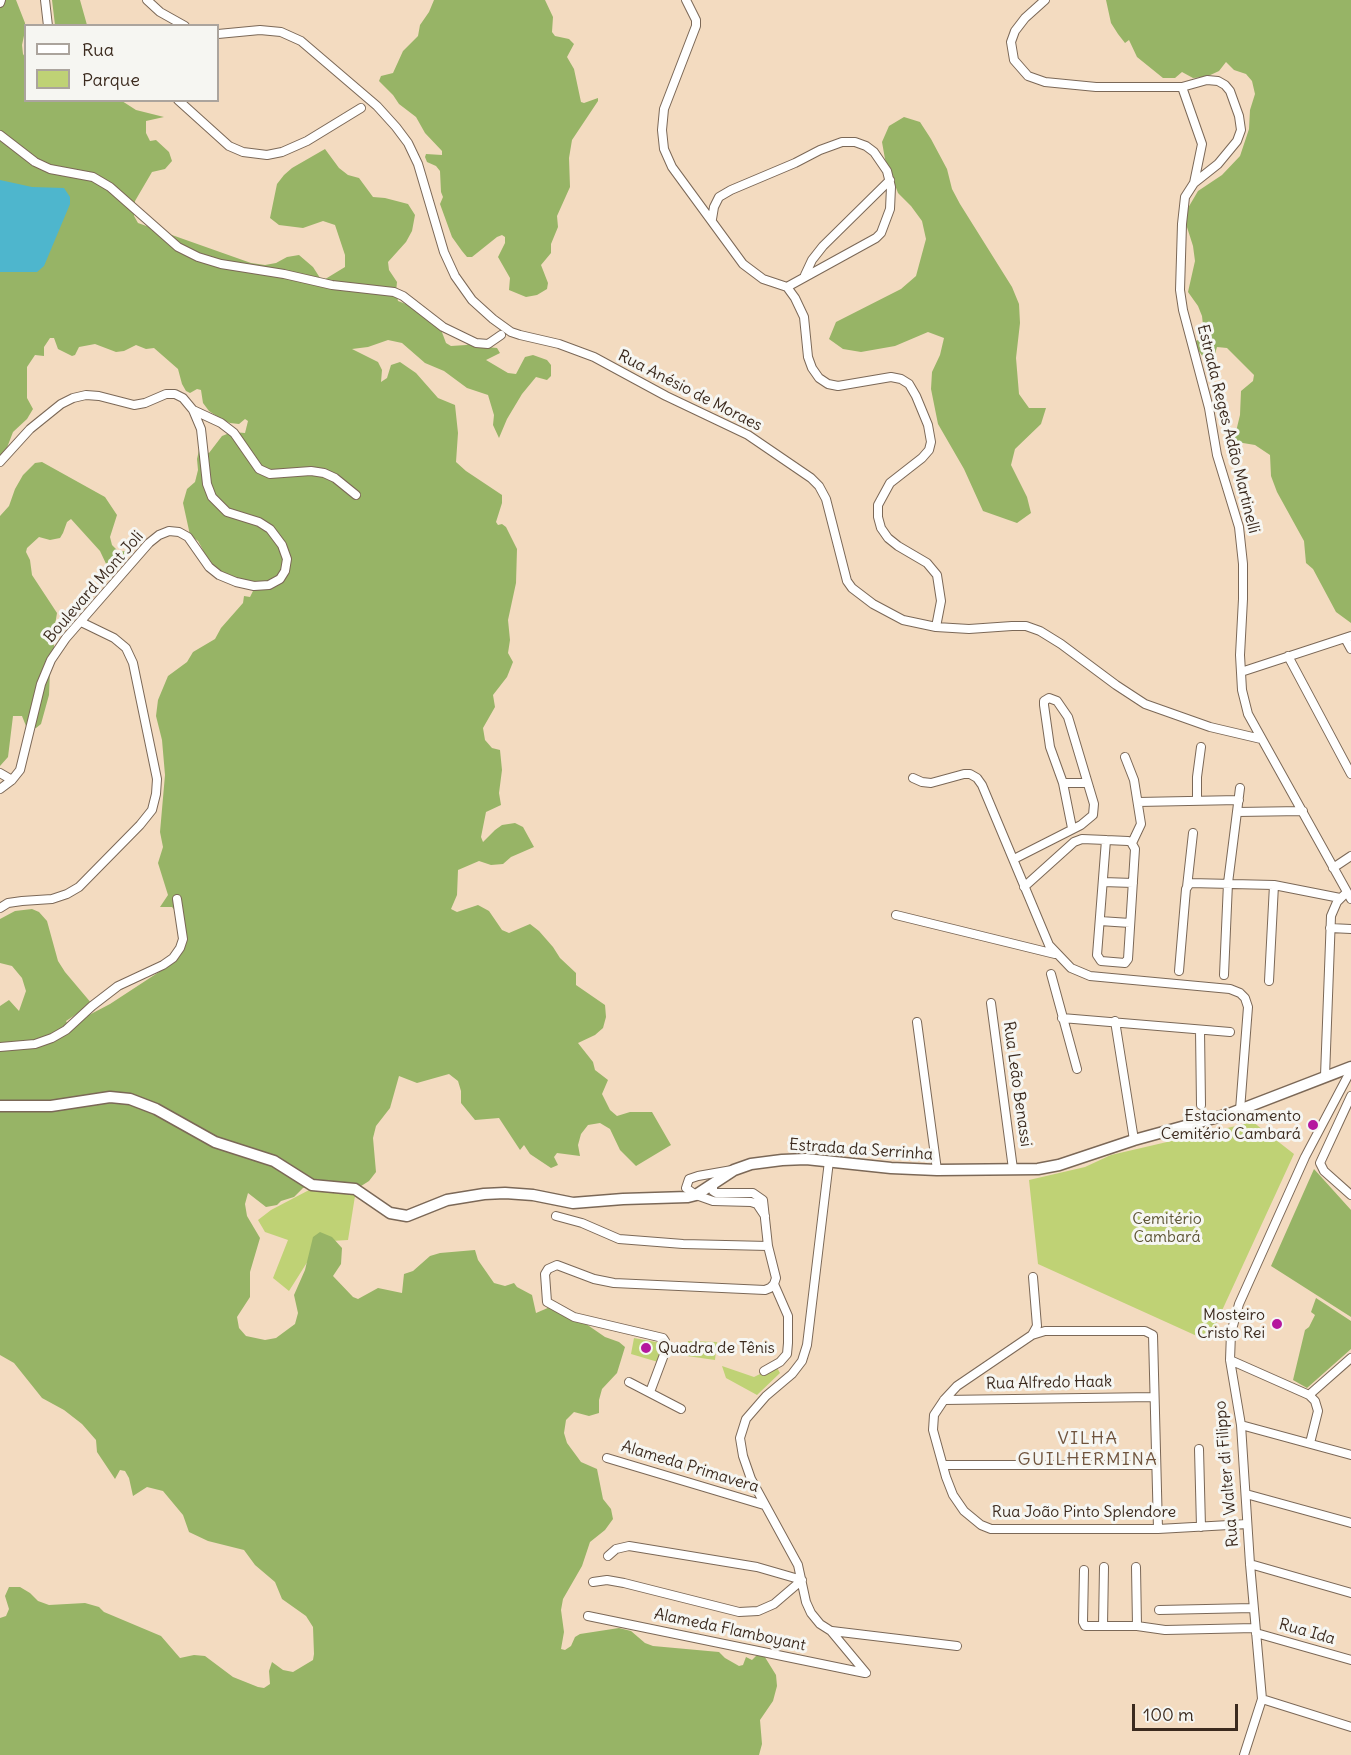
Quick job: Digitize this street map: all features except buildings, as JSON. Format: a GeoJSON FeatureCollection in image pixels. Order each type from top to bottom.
{"type":"FeatureCollection","features":[{"type":"Feature","properties":{"kind":"street"},"geometry":{"type":"LineString","coordinates":[[45,0],[48,24]]}},
{"type":"Feature","properties":{"kind":"street"},"geometry":{"type":"LineString","coordinates":[[147,0],[165,16],[181,24]]}},
{"type":"Feature","properties":{"kind":"street"},"geometry":{"type":"LineString","coordinates":[[686,0],[696,20],[696,26],[664,109],[662,130],[664,149],[672,167],[743,264],[763,279],[787,287],[802,310],[808,357],[819,378],[838,387],[891,377],[909,384],[916,396],[931,441],[929,450],[890,483],[878,505],[878,517],[881,528],[888,538],[927,563],[937,575],[941,601],[936,627]]}},
{"type":"Feature","properties":{"kind":"street"},"geometry":{"type":"LineString","coordinates":[[1045,0],[1025,18],[1015,31],[1011,42],[1014,60],[1028,76],[1045,82],[1096,87],[1182,87],[1207,81],[1218,81],[1226,85],[1239,116],[1241,130],[1237,141],[1218,164],[1194,183]]}},
{"type":"Feature","properties":{"kind":"street","name":"Rua Anésio de Moraes"},"geometry":{"type":"LineString","coordinates":[[219,34],[260,30],[281,32],[301,42],[377,106],[396,126],[408,143],[418,164],[444,252],[455,276],[472,300],[511,332],[559,344],[594,357],[666,396],[748,435],[811,478],[819,486],[826,499],[836,532],[844,574],[852,588],[873,604],[903,620],[936,627],[969,629],[1026,626],[1040,631],[1061,644],[1145,704],[1210,727],[1261,739]]}},
{"type":"Feature","properties":{"kind":"street","name":"Estrada Reges Adão Martinelli"},"geometry":{"type":"LineString","coordinates":[[1182,87],[1202,144],[1194,183],[1185,197],[1180,290],[1183,310],[1209,408],[1217,455],[1239,527],[1243,564],[1242,690],[1248,714],[1303,811],[1346,896]]}},
{"type":"Feature","properties":{"kind":"street"},"geometry":{"type":"LineString","coordinates":[[180,102],[229,146],[243,152],[267,155],[282,152],[307,141],[361,108]]}},
{"type":"Feature","properties":{"kind":"street"},"geometry":{"type":"LineString","coordinates":[[0,135],[35,162],[50,169],[93,177],[110,187],[178,247],[198,257],[221,264],[284,274],[332,285],[394,292],[403,296],[443,327],[476,343],[488,345],[501,335]]}},
{"type":"Feature","properties":{"kind":"street"},"geometry":{"type":"LineString","coordinates":[[712,219],[719,197],[842,142],[855,142],[874,152],[881,160],[890,180],[890,209],[881,234],[787,287]]}},
{"type":"Feature","properties":{"kind":"street"},"geometry":{"type":"LineString","coordinates":[[805,276],[812,260],[823,246],[890,180]]}},
{"type":"Feature","properties":{"kind":"street"},"geometry":{"type":"LineString","coordinates":[[0,462],[30,429],[61,404],[73,398],[93,396],[134,405],[166,394],[175,394],[183,398],[193,410],[221,423],[234,433],[259,469],[270,474],[311,471],[324,473],[335,478],[356,495]]}},
{"type":"Feature","properties":{"kind":"street","name":"Boulevard Mont Joli"},"geometry":{"type":"LineString","coordinates":[[12,780],[20,770],[41,684],[51,660],[66,638],[149,543],[159,535],[169,531],[188,537],[209,567],[219,575],[236,582],[254,586],[269,585],[280,579],[285,571],[287,559],[282,545],[270,529],[259,522],[227,512],[212,497],[207,484],[201,429],[193,410]]}},
{"type":"Feature","properties":{"kind":"street"},"geometry":{"type":"LineString","coordinates":[[0,908],[9,903],[52,899],[79,887],[152,810],[157,780],[133,663],[126,648],[114,638],[81,622]]}},
{"type":"Feature","properties":{"kind":"street"},"geometry":{"type":"LineString","coordinates":[[1241,672],[1348,637],[1351,649]]}},
{"type":"Feature","properties":{"kind":"street"},"geometry":{"type":"LineString","coordinates":[[1288,656],[1351,774]]}},
{"type":"Feature","properties":{"kind":"street"},"geometry":{"type":"LineString","coordinates":[[1014,859],[1090,820],[1093,815],[1094,804],[1068,717],[1057,701],[1049,698],[1044,701],[1044,705],[1050,747],[1063,783],[1072,828]]}},
{"type":"Feature","properties":{"kind":"street"},"geometry":{"type":"LineString","coordinates":[[1197,801],[1201,747]]}},
{"type":"Feature","properties":{"kind":"street"},"geometry":{"type":"LineString","coordinates":[[1125,757],[1134,780],[1141,824],[1132,843]]}},
{"type":"Feature","properties":{"kind":"street"},"geometry":{"type":"LineString","coordinates":[[0,773],[12,780],[0,789]]}},
{"type":"Feature","properties":{"kind":"street"},"geometry":{"type":"LineString","coordinates":[[913,778],[931,783],[964,774],[977,778],[1014,859],[1048,945],[1071,968],[1090,976],[1230,989],[1245,998],[1248,1007],[1240,1110]]}},
{"type":"Feature","properties":{"kind":"street"},"geometry":{"type":"LineString","coordinates":[[1063,783],[1087,783]]}},
{"type":"Feature","properties":{"kind":"street"},"geometry":{"type":"LineString","coordinates":[[1224,975],[1228,883],[1240,788]]}},
{"type":"Feature","properties":{"kind":"street"},"geometry":{"type":"LineString","coordinates":[[1138,802],[1239,800]]}},
{"type":"Feature","properties":{"kind":"street"},"geometry":{"type":"LineString","coordinates":[[1237,812],[1303,811]]}},
{"type":"Feature","properties":{"kind":"street"},"geometry":{"type":"LineString","coordinates":[[1179,971],[1193,833]]}},
{"type":"Feature","properties":{"kind":"street"},"geometry":{"type":"LineString","coordinates":[[1024,887],[1074,842],[1082,839],[1106,840],[1128,841],[1132,843],[1135,849],[1128,959],[1122,964],[1101,962],[1098,958],[1106,840]]}},
{"type":"Feature","properties":{"kind":"street"},"geometry":{"type":"LineString","coordinates":[[1333,868],[1351,856]]}},
{"type":"Feature","properties":{"kind":"street"},"geometry":{"type":"LineString","coordinates":[[1103,882],[1133,883]]}},
{"type":"Feature","properties":{"kind":"street"},"geometry":{"type":"LineString","coordinates":[[1186,887],[1196,882],[1274,885],[1346,896],[1331,916],[1325,1076]]}},
{"type":"Feature","properties":{"kind":"street"},"geometry":{"type":"LineString","coordinates":[[1269,981],[1274,885]]}},
{"type":"Feature","properties":{"kind":"street"},"geometry":{"type":"LineString","coordinates":[[0,1047],[35,1044],[52,1038],[66,1030],[118,986],[163,965],[173,957],[183,939],[177,898]]}},
{"type":"Feature","properties":{"kind":"street"},"geometry":{"type":"LineString","coordinates":[[896,915],[1056,954]]}},
{"type":"Feature","properties":{"kind":"street"},"geometry":{"type":"LineString","coordinates":[[1100,921],[1130,923]]}},
{"type":"Feature","properties":{"kind":"street"},"geometry":{"type":"LineString","coordinates":[[1330,928],[1351,929]]}},
{"type":"Feature","properties":{"kind":"street"},"geometry":{"type":"LineString","coordinates":[[1051,974],[1077,1069]]}},
{"type":"Feature","properties":{"kind":"street","name":"Rua Leão Benassi"},"geometry":{"type":"LineString","coordinates":[[991,1003],[1013,1169]]}},
{"type":"Feature","properties":{"kind":"street"},"geometry":{"type":"LineString","coordinates":[[1062,1018],[1230,1032]]}},
{"type":"Feature","properties":{"kind":"street"},"geometry":{"type":"LineString","coordinates":[[917,1022],[937,1170]]}},
{"type":"Feature","properties":{"kind":"street"},"geometry":{"type":"LineString","coordinates":[[1114,1022],[1134,1140]]}},
{"type":"Feature","properties":{"kind":"street"},"geometry":{"type":"LineString","coordinates":[[1200,1030],[1201,1105]]}},
{"type":"Feature","properties":{"kind":"street","name":"Estrada da Serrinha"},"geometry":{"type":"LineString","coordinates":[[0,1106],[51,1106],[110,1097],[130,1099],[156,1108],[214,1142],[274,1161],[312,1185],[355,1189],[390,1213],[399,1216],[416,1213],[447,1200],[484,1194],[533,1195],[573,1203],[696,1196],[734,1170],[751,1164],[782,1160],[829,1161],[891,1168],[937,1170],[1049,1167],[1240,1110],[1325,1076],[1351,1069]]}},
{"type":"Feature","properties":{"kind":"street","name":"Rua Walter di Filippo"},"geometry":{"type":"LineString","coordinates":[[1244,1755],[1262,1700],[1253,1608],[1241,1425],[1230,1360],[1231,1333],[1239,1304],[1305,1157],[1351,1069]]}},
{"type":"Feature","properties":{"kind":"street"},"geometry":{"type":"LineString","coordinates":[[1351,1096],[1320,1163],[1324,1171],[1351,1195]]}},
{"type":"Feature","properties":{"kind":"street"},"geometry":{"type":"LineString","coordinates":[[829,1161],[807,1345],[802,1361],[792,1374],[766,1396],[746,1419],[740,1438],[743,1456],[764,1505],[798,1565],[806,1602],[820,1624],[831,1630],[957,1646]]}},
{"type":"Feature","properties":{"kind":"street"},"geometry":{"type":"LineString","coordinates":[[734,1170],[706,1173],[689,1179],[686,1188],[696,1196],[713,1201],[757,1204],[765,1216]]}},
{"type":"Feature","properties":{"kind":"street"},"geometry":{"type":"LineString","coordinates":[[650,1392],[665,1352],[663,1338],[574,1317],[547,1302],[545,1274],[548,1269],[557,1266],[594,1279],[614,1283],[765,1290],[774,1284],[776,1278],[768,1246],[763,1200],[753,1193],[716,1193],[713,1191],[713,1185]]}},
{"type":"Feature","properties":{"kind":"street"},"geometry":{"type":"LineString","coordinates":[[556,1216],[582,1223],[619,1239],[683,1244],[768,1246]]}},
{"type":"Feature","properties":{"kind":"street"},"geometry":{"type":"LineString","coordinates":[[1032,1335],[1037,1326],[1033,1276]]}},
{"type":"Feature","properties":{"kind":"street"},"geometry":{"type":"LineString","coordinates":[[764,1371],[780,1362],[787,1354],[788,1316],[774,1284]]}},
{"type":"Feature","properties":{"kind":"street"},"geometry":{"type":"LineString","coordinates":[[1032,1335],[1045,1331],[1150,1332],[1155,1340],[1154,1397],[1158,1529]]}},
{"type":"Feature","properties":{"kind":"street","name":"Rua João Pinto Splendore"},"geometry":{"type":"LineString","coordinates":[[1032,1335],[957,1386],[934,1415],[933,1430],[943,1465],[953,1495],[964,1511],[981,1525],[992,1529],[1158,1529],[1247,1524]]}},
{"type":"Feature","properties":{"kind":"street"},"geometry":{"type":"LineString","coordinates":[[1309,1395],[1351,1358]]}},
{"type":"Feature","properties":{"kind":"street"},"geometry":{"type":"LineString","coordinates":[[1230,1360],[1309,1395],[1315,1401],[1318,1412],[1310,1443]]}},
{"type":"Feature","properties":{"kind":"street"},"geometry":{"type":"LineString","coordinates":[[629,1382],[681,1410]]}},
{"type":"Feature","properties":{"kind":"street","name":"Rua Alfredo Haak"},"geometry":{"type":"LineString","coordinates":[[944,1400],[1154,1397]]}},
{"type":"Feature","properties":{"kind":"street"},"geometry":{"type":"LineString","coordinates":[[1241,1425],[1351,1455]]}},
{"type":"Feature","properties":{"kind":"street"},"geometry":{"type":"LineString","coordinates":[[1199,1449],[1201,1527]]}},
{"type":"Feature","properties":{"kind":"street","name":"Alameda Primavera"},"geometry":{"type":"LineString","coordinates":[[607,1458],[764,1505]]}},
{"type":"Feature","properties":{"kind":"street"},"geometry":{"type":"LineString","coordinates":[[943,1465],[1156,1465]]}},
{"type":"Feature","properties":{"kind":"street"},"geometry":{"type":"LineString","coordinates":[[1246,1494],[1351,1523]]}},
{"type":"Feature","properties":{"kind":"street"},"geometry":{"type":"LineString","coordinates":[[608,1556],[616,1549],[629,1546],[757,1568],[802,1580]]}},
{"type":"Feature","properties":{"kind":"street"},"geometry":{"type":"LineString","coordinates":[[1250,1564],[1351,1593]]}},
{"type":"Feature","properties":{"kind":"street"},"geometry":{"type":"LineString","coordinates":[[1084,1570],[1083,1622],[1088,1627],[1103,1626],[1104,1567]]}},
{"type":"Feature","properties":{"kind":"street"},"geometry":{"type":"LineString","coordinates":[[1136,1567],[1137,1626]]}},
{"type":"Feature","properties":{"kind":"street"},"geometry":{"type":"LineString","coordinates":[[593,1582],[607,1580],[624,1583],[739,1612],[758,1611],[774,1604],[802,1580]]}},
{"type":"Feature","properties":{"kind":"street"},"geometry":{"type":"LineString","coordinates":[[1159,1610],[1253,1608]]}},
{"type":"Feature","properties":{"kind":"street","name":"Alameda Flamboyant"},"geometry":{"type":"LineString","coordinates":[[588,1616],[866,1673],[831,1630]]}},
{"type":"Feature","properties":{"kind":"street","name":"Rua Ida"},"geometry":{"type":"LineString","coordinates":[[1103,1626],[1137,1626],[1165,1630],[1255,1631],[1351,1660]]}},
{"type":"Feature","properties":{"kind":"street"},"geometry":{"type":"LineString","coordinates":[[1262,1700],[1351,1727]]}},
{"type":"Feature","properties":{"kind":"green space"},"geometry":{"type":"Polygon","coordinates":[[[0,0],[16,0],[25,23],[22,45],[24,102],[124,102],[136,110],[164,117],[146,121],[146,133],[150,141],[156,140],[169,152],[172,161],[165,169],[152,172],[135,201],[134,216],[138,223],[251,263],[265,265],[299,255],[313,267],[322,281],[345,267],[345,255],[335,225],[323,221],[303,228],[279,225],[270,218],[277,184],[284,175],[325,149],[339,168],[348,175],[359,178],[373,197],[408,204],[415,215],[412,231],[406,242],[388,262],[389,270],[397,282],[398,301],[419,309],[440,327],[446,343],[451,346],[466,345],[487,339],[485,340],[487,347],[497,348],[500,353],[486,360],[508,373],[516,374],[525,357],[533,355],[547,360],[551,365],[551,376],[547,380],[536,377],[522,394],[499,438],[493,425],[494,415],[488,395],[467,388],[444,371],[425,363],[402,343],[388,340],[368,347],[352,349],[378,362],[382,370],[381,382],[387,378],[391,365],[400,362],[416,373],[438,398],[455,405],[458,433],[456,462],[502,495],[496,522],[506,527],[517,549],[516,583],[508,620],[510,640],[508,653],[513,662],[507,677],[493,695],[495,707],[483,728],[485,740],[492,748],[500,750],[501,805],[486,812],[481,837],[483,842],[502,825],[515,823],[523,827],[534,847],[511,857],[503,864],[491,865],[479,861],[458,870],[457,895],[451,909],[457,912],[478,905],[489,911],[502,930],[509,933],[530,924],[539,931],[560,958],[576,973],[576,985],[605,1005],[606,1017],[603,1028],[595,1035],[578,1043],[593,1062],[595,1070],[608,1080],[602,1094],[610,1110],[617,1116],[630,1112],[652,1112],[671,1145],[636,1166],[620,1150],[610,1129],[600,1123],[588,1125],[581,1134],[578,1145],[580,1156],[557,1153],[554,1157],[558,1165],[551,1168],[530,1154],[524,1145],[520,1150],[499,1118],[475,1120],[461,1103],[458,1081],[449,1074],[417,1083],[399,1076],[390,1108],[376,1126],[373,1138],[376,1172],[369,1181],[358,1188],[309,1186],[303,1188],[294,1197],[281,1201],[277,1205],[266,1207],[248,1193],[245,1204],[247,1216],[260,1238],[250,1272],[250,1297],[237,1317],[239,1328],[246,1336],[265,1340],[276,1338],[295,1324],[298,1313],[294,1295],[305,1270],[313,1237],[320,1232],[332,1237],[342,1248],[341,1264],[333,1276],[353,1297],[358,1299],[378,1288],[402,1293],[404,1274],[413,1271],[430,1256],[475,1250],[478,1260],[494,1283],[505,1286],[514,1283],[532,1295],[536,1313],[557,1304],[605,1337],[625,1347],[617,1373],[602,1389],[599,1413],[589,1416],[574,1412],[566,1420],[564,1433],[567,1443],[581,1462],[597,1469],[603,1499],[611,1509],[613,1519],[605,1530],[590,1542],[582,1566],[563,1599],[561,1610],[564,1632],[561,1649],[565,1650],[571,1646],[575,1637],[580,1634],[619,1628],[631,1631],[645,1643],[653,1646],[719,1652],[739,1666],[743,1665],[746,1657],[752,1660],[763,1654],[776,1675],[777,1686],[773,1701],[760,1720],[762,1744],[759,1755],[0,1755],[0,1618],[6,1616],[9,1609],[5,1596],[9,1587],[20,1587],[38,1601],[49,1605],[85,1603],[99,1607],[104,1612],[161,1636],[180,1658],[194,1655],[205,1656],[233,1677],[258,1687],[264,1688],[270,1684],[269,1671],[272,1662],[283,1670],[293,1672],[313,1660],[314,1654],[313,1627],[306,1616],[282,1599],[275,1582],[255,1565],[244,1550],[208,1541],[189,1532],[183,1515],[163,1491],[147,1487],[133,1496],[125,1471],[120,1470],[115,1479],[97,1452],[96,1440],[82,1424],[64,1410],[42,1398],[14,1363],[0,1355],[0,1006],[9,1000],[19,1011],[26,991],[22,978],[12,966],[0,963],[0,919],[15,911],[32,909],[39,912],[47,921],[58,961],[92,1004],[66,1021],[67,1023],[75,1020],[74,1028],[89,1015],[110,1004],[172,961],[181,937],[178,914],[172,907],[160,907],[168,895],[158,863],[163,847],[160,832],[165,775],[162,740],[156,716],[158,700],[168,676],[187,662],[193,652],[215,639],[221,628],[243,603],[244,596],[250,597],[253,591],[247,585],[219,573],[207,571],[203,550],[198,541],[190,535],[183,503],[187,489],[195,482],[199,450],[209,453],[222,436],[232,432],[245,433],[248,421],[245,419],[239,424],[230,423],[209,411],[203,403],[201,390],[197,389],[190,393],[186,391],[178,369],[154,348],[146,349],[136,345],[116,352],[95,344],[79,347],[72,356],[58,349],[54,338],[50,338],[44,347],[44,356],[35,355],[27,367],[27,398],[33,409],[27,419],[13,432],[0,466],[0,0]]]}},
{"type":"Feature","properties":{"kind":"green space"},"geometry":{"type":"Polygon","coordinates":[[[52,0],[80,0],[87,24],[55,24],[52,0]]]}},
{"type":"Feature","properties":{"kind":"green space"},"geometry":{"type":"Polygon","coordinates":[[[434,0],[545,0],[553,17],[552,32],[555,36],[569,39],[574,44],[567,57],[574,69],[581,102],[598,98],[572,140],[569,158],[570,187],[557,216],[558,227],[551,244],[551,253],[541,265],[548,283],[547,289],[537,295],[526,297],[509,290],[510,278],[498,257],[505,243],[505,237],[502,235],[472,257],[467,257],[462,251],[452,237],[440,204],[443,197],[440,171],[436,166],[427,162],[425,157],[426,154],[442,155],[442,151],[425,133],[416,117],[399,104],[379,81],[381,76],[393,73],[403,51],[418,36],[420,25],[434,0]]]}},
{"type":"Feature","properties":{"kind":"green space"},"geometry":{"type":"Polygon","coordinates":[[[1106,0],[1351,0],[1351,623],[1336,612],[1313,569],[1306,563],[1304,541],[1277,492],[1271,476],[1270,455],[1255,445],[1234,440],[1240,415],[1241,391],[1253,381],[1254,375],[1227,348],[1217,347],[1214,357],[1209,360],[1203,357],[1196,347],[1196,341],[1204,334],[1202,316],[1188,292],[1195,261],[1186,224],[1188,208],[1198,191],[1222,175],[1240,156],[1249,129],[1250,110],[1255,94],[1252,81],[1246,74],[1234,70],[1226,62],[1219,71],[1206,77],[1193,78],[1182,72],[1175,78],[1163,78],[1137,57],[1129,40],[1125,43],[1118,34],[1111,23],[1106,0]]]}},
{"type":"Feature","properties":{"kind":"green space"},"geometry":{"type":"Polygon","coordinates":[[[904,117],[920,122],[931,139],[947,169],[952,189],[960,204],[1012,287],[1019,304],[1020,323],[1016,358],[1019,394],[1029,408],[1046,408],[1041,424],[1015,449],[1011,465],[1027,497],[1031,513],[1017,523],[983,511],[964,469],[938,424],[931,389],[932,372],[940,355],[944,338],[928,332],[895,346],[861,352],[843,349],[829,339],[836,322],[901,289],[916,276],[926,239],[922,221],[898,193],[885,159],[882,142],[889,126],[904,117]]]}},
{"type":"Feature","properties":{"kind":"green space"},"geometry":{"type":"Polygon","coordinates":[[[42,462],[105,497],[117,515],[110,537],[112,545],[119,552],[130,550],[119,567],[109,570],[100,551],[71,519],[67,522],[60,538],[50,540],[39,537],[27,548],[32,575],[57,613],[54,631],[54,661],[50,670],[49,695],[41,724],[36,728],[31,728],[26,726],[22,716],[13,716],[8,757],[0,766],[0,516],[9,506],[23,475],[35,463],[42,462]]]}},
{"type":"Feature","properties":{"kind":"green space","name":"Cemitério Cambará"},"geometry":{"type":"Polygon","coordinates":[[[1253,1122],[1294,1154],[1208,1341],[1038,1264],[1029,1180],[1085,1167],[1111,1155],[1253,1122]]]}},
{"type":"Feature","properties":{"kind":"green space"},"geometry":{"type":"Polygon","coordinates":[[[1314,1169],[1351,1210],[1351,1317],[1271,1266],[1314,1169]]]}},
{"type":"Feature","properties":{"kind":"green space"},"geometry":{"type":"Polygon","coordinates":[[[311,1189],[344,1191],[355,1196],[348,1240],[331,1241],[313,1253],[289,1291],[273,1278],[288,1240],[265,1232],[258,1220],[271,1210],[311,1189]]]}},
{"type":"Feature","properties":{"kind":"green space"},"geometry":{"type":"Polygon","coordinates":[[[1316,1298],[1351,1321],[1351,1349],[1307,1388],[1293,1380],[1305,1330],[1315,1315],[1311,1312],[1316,1298]]]}},
{"type":"Feature","properties":{"kind":"green space","name":"Quadra de Tênis"},"geometry":{"type":"Polygon","coordinates":[[[634,1338],[661,1343],[658,1362],[631,1354],[634,1338]]]}},
{"type":"Feature","properties":{"kind":"green space"},"geometry":{"type":"Polygon","coordinates":[[[688,1341],[717,1342],[715,1360],[687,1356],[688,1341]]]}},
{"type":"Feature","properties":{"kind":"green space"},"geometry":{"type":"Polygon","coordinates":[[[722,1366],[754,1377],[776,1366],[780,1373],[757,1395],[726,1378],[722,1366]]]}},
{"type":"Feature","properties":{"kind":"water"},"geometry":{"type":"Polygon","coordinates":[[[0,180],[32,187],[64,188],[70,197],[70,204],[44,266],[37,272],[0,272],[0,180]]]}},
{"type":"Feature","properties":{"kind":"place","name":"Estacionamento Cemitério Cambará"},"geometry":{"type":"Point","coordinates":[1313,1125]}},
{"type":"Feature","properties":{"kind":"place","name":"Mosteiro Cristo Rei"},"geometry":{"type":"Point","coordinates":[1277,1324]}},
{"type":"Feature","properties":{"kind":"place","name":"Quadra de Tênis"},"geometry":{"type":"Point","coordinates":[646,1348]}},
{"type":"Feature","properties":{"kind":"district","name":"VILHA GUILHERMINA"},"geometry":{"type":"Point","coordinates":[1088,1449]}}]}
